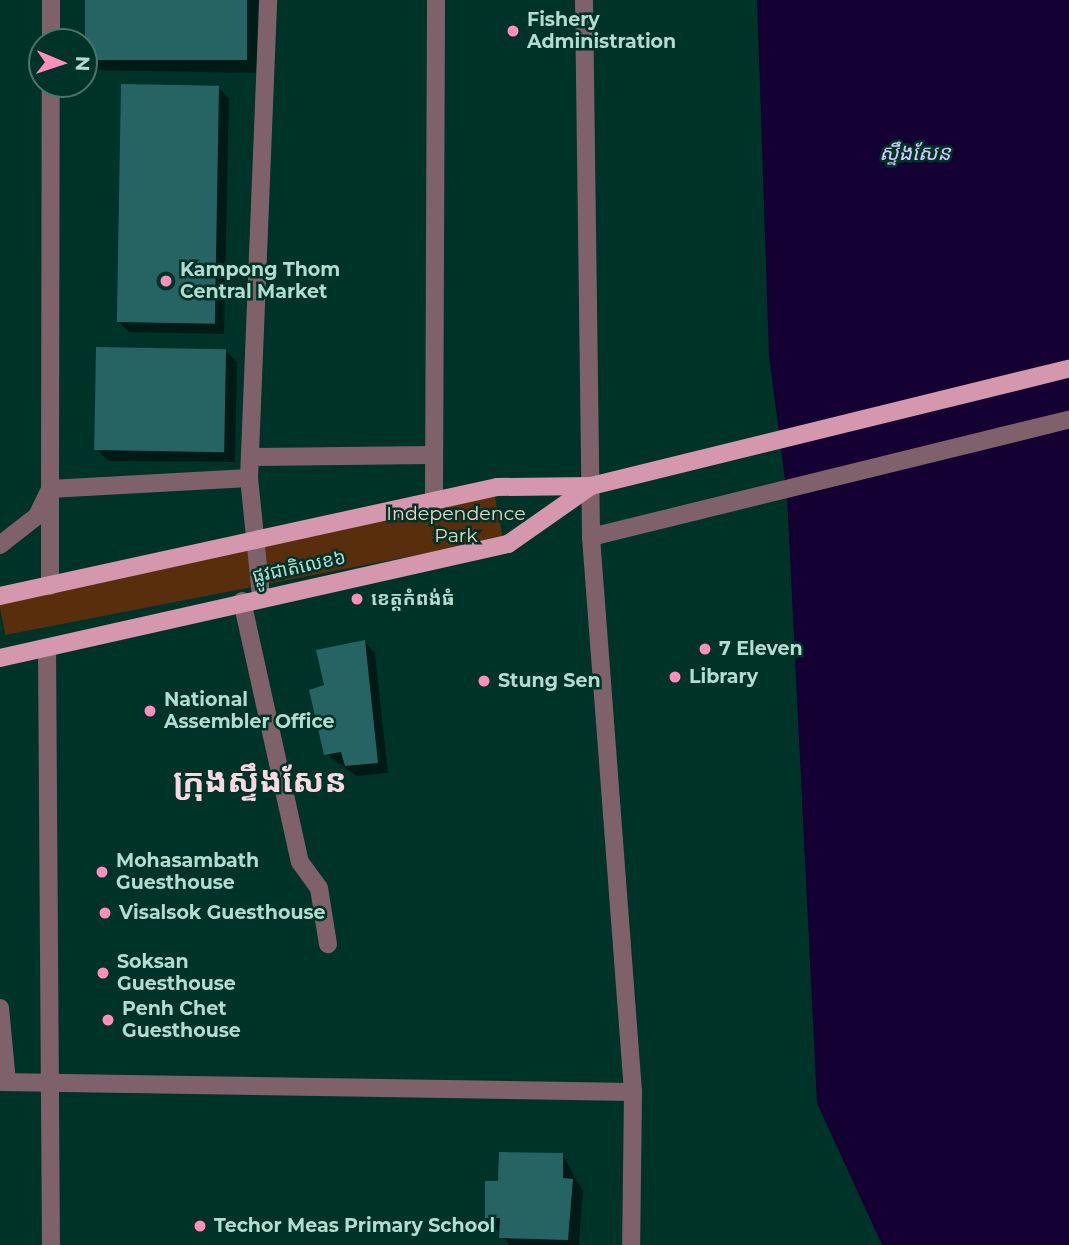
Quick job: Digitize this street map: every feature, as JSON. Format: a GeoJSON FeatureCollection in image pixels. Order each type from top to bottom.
{"type":"FeatureCollection","features":[{"type":"Feature","properties":{"kind":"main road","name":"ផ្លូវជាតិលេខ៦"},"geometry":{"type":"LineString","coordinates":[[0,596],[497,487],[591,486],[727,449],[1069,369]]}},
{"type":"Feature","properties":{"kind":"main road","name":"ផ្លូវជាតិលេខ៦"},"geometry":{"type":"LineString","coordinates":[[0,657],[261,596],[508,544],[591,486]]}},
{"type":"Feature","properties":{"kind":"street"},"geometry":{"type":"LineString","coordinates":[[51,0],[51,28]]}},
{"type":"Feature","properties":{"kind":"street"},"geometry":{"type":"LineString","coordinates":[[261,596],[251,539],[249,478],[268,0]]}},
{"type":"Feature","properties":{"kind":"street"},"geometry":{"type":"LineString","coordinates":[[434,500],[432,455],[436,0]]}},
{"type":"Feature","properties":{"kind":"street"},"geometry":{"type":"LineString","coordinates":[[584,0],[591,537],[634,1092],[631,1245]]}},
{"type":"Feature","properties":{"kind":"street"},"geometry":{"type":"LineString","coordinates":[[50,586],[51,98]]}},
{"type":"Feature","properties":{"kind":"street"},"geometry":{"type":"LineString","coordinates":[[591,537],[744,496],[1069,420]]}},
{"type":"Feature","properties":{"kind":"street"},"geometry":{"type":"LineString","coordinates":[[250,457],[432,455]]}},
{"type":"Feature","properties":{"kind":"street"},"geometry":{"type":"LineString","coordinates":[[50,489],[249,478]]}},
{"type":"Feature","properties":{"kind":"street"},"geometry":{"type":"LineString","coordinates":[[0,545],[37,516],[50,489]]}},
{"type":"Feature","properties":{"kind":"street"},"geometry":{"type":"LineString","coordinates":[[242,601],[300,862],[319,888],[328,944]]}},
{"type":"Feature","properties":{"kind":"street"},"geometry":{"type":"LineString","coordinates":[[47,648],[51,1245]]}},
{"type":"Feature","properties":{"kind":"street"},"geometry":{"type":"LineString","coordinates":[[0,1008],[3,1082],[634,1092]]}},
{"type":"Feature","properties":{"kind":"green space","name":"Independence Park"},"geometry":{"type":"Polygon","coordinates":[[[494,492],[503,538],[5,635],[0,608],[0,588],[494,492]]]}},
{"type":"Feature","properties":{"kind":"water","name":"ស្ទឹងសែន"},"geometry":{"type":"Polygon","coordinates":[[[757,0],[1069,0],[1069,1245],[882,1245],[817,1103],[787,496],[769,355],[757,0]]]}},
{"type":"Feature","properties":{"kind":"building"},"geometry":{"type":"Polygon","coordinates":[[[85,0],[247,0],[247,60],[98,60],[98,28],[85,28],[85,0]]]}},
{"type":"Feature","properties":{"kind":"building"},"geometry":{"type":"Polygon","coordinates":[[[121,84],[219,86],[215,324],[117,322],[121,84]]]}},
{"type":"Feature","properties":{"kind":"building"},"geometry":{"type":"Polygon","coordinates":[[[96,347],[226,349],[224,452],[94,450],[96,347]]]}},
{"type":"Feature","properties":{"kind":"building"},"geometry":{"type":"Polygon","coordinates":[[[365,640],[378,763],[345,766],[341,752],[324,755],[309,690],[324,685],[316,650],[365,640]]]}},
{"type":"Feature","properties":{"kind":"building"},"geometry":{"type":"Polygon","coordinates":[[[499,1152],[563,1153],[563,1178],[573,1179],[568,1240],[499,1238],[500,1218],[485,1218],[485,1181],[498,1181],[499,1152]]]}},
{"type":"Feature","properties":{"kind":"place","name":"Fishery Administration"},"geometry":{"type":"Point","coordinates":[513,31]}},
{"type":"Feature","properties":{"kind":"place","name":"Kampong Thom Central Market"},"geometry":{"type":"Point","coordinates":[166,281]}},
{"type":"Feature","properties":{"kind":"place","name":"ខេត្តកំពង់ធំ"},"geometry":{"type":"Point","coordinates":[357,599]}},
{"type":"Feature","properties":{"kind":"place","name":"7 Eleven"},"geometry":{"type":"Point","coordinates":[705,649]}},
{"type":"Feature","properties":{"kind":"place","name":"Library"},"geometry":{"type":"Point","coordinates":[675,677]}},
{"type":"Feature","properties":{"kind":"place","name":"Stung Sen"},"geometry":{"type":"Point","coordinates":[484,681]}},
{"type":"Feature","properties":{"kind":"place","name":"National Assembler Office"},"geometry":{"type":"Point","coordinates":[150,711]}},
{"type":"Feature","properties":{"kind":"place","name":"Mohasambath Guesthouse"},"geometry":{"type":"Point","coordinates":[102,872]}},
{"type":"Feature","properties":{"kind":"place","name":"Visalsok Guesthouse"},"geometry":{"type":"Point","coordinates":[105,913]}},
{"type":"Feature","properties":{"kind":"place","name":"Soksan Guesthouse"},"geometry":{"type":"Point","coordinates":[103,973]}},
{"type":"Feature","properties":{"kind":"place","name":"Penh Chet Guesthouse"},"geometry":{"type":"Point","coordinates":[108,1020]}},
{"type":"Feature","properties":{"kind":"place","name":"Techor Meas Primary School"},"geometry":{"type":"Point","coordinates":[200,1226]}},
{"type":"Feature","properties":{"kind":"district","name":"ក្រុងស្ទឹងសែន"},"geometry":{"type":"Point","coordinates":[260,781]}}]}
